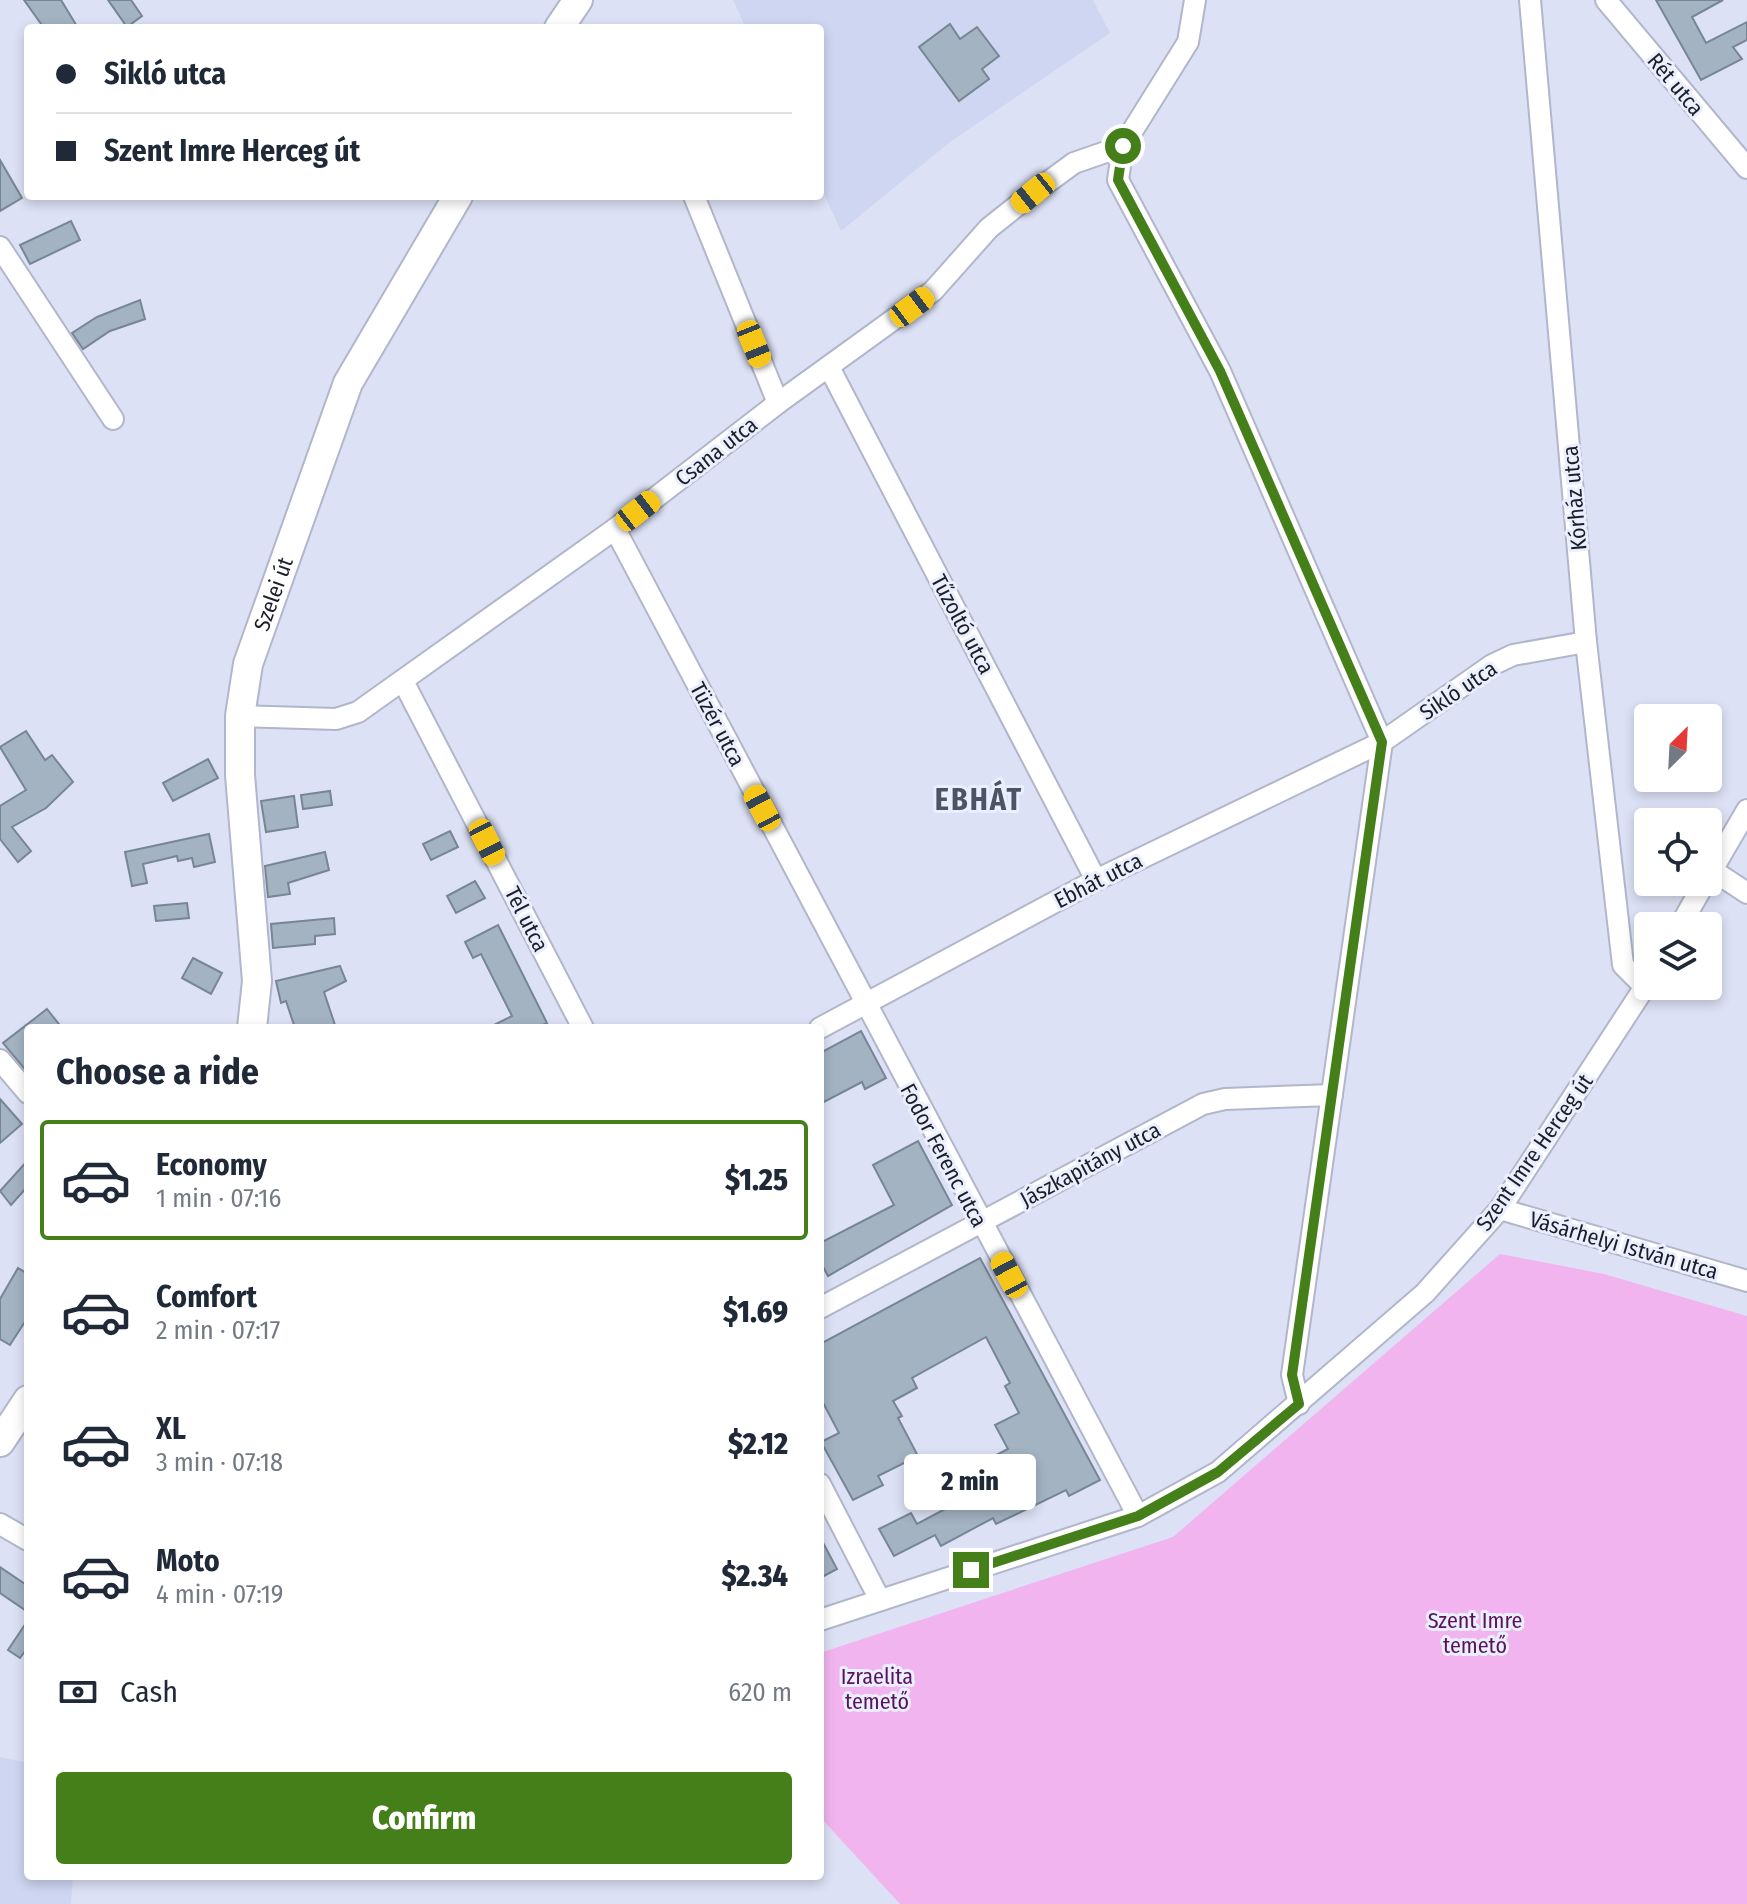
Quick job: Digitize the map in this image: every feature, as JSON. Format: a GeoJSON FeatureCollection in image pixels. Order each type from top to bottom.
{"type":"FeatureCollection","features":[{"type":"Feature","properties":{"kind":"main road","name":"Szelei út"},"geometry":{"type":"LineString","coordinates":[[252,1024],[257,981],[240,775],[240,716],[248,664],[348,383],[456,200]]}},
{"type":"Feature","properties":{"kind":"main road"},"geometry":{"type":"LineString","coordinates":[[0,1442],[24,1406]]}},
{"type":"Feature","properties":{"kind":"street"},"geometry":{"type":"LineString","coordinates":[[1195,0],[1188,42],[1123,146],[1118,180],[1220,371],[1382,742],[1292,1375],[1299,1404]]}},
{"type":"Feature","properties":{"kind":"street","name":"Kórház utca"},"geometry":{"type":"LineString","coordinates":[[1530,0],[1586,642],[1623,965],[1634,974]]}},
{"type":"Feature","properties":{"kind":"street","name":"Rét utca"},"geometry":{"type":"LineString","coordinates":[[1606,0],[1747,168]]}},
{"type":"Feature","properties":{"kind":"street","name":"Csana utca"},"geometry":{"type":"LineString","coordinates":[[240,716],[336,719],[358,712],[404,683],[933,291],[989,228],[1033,193],[1074,163],[1123,146]]}},
{"type":"Feature","properties":{"kind":"street"},"geometry":{"type":"LineString","coordinates":[[696,200],[778,403]]}},
{"type":"Feature","properties":{"kind":"street"},"geometry":{"type":"LineString","coordinates":[[0,247],[113,419]]}},
{"type":"Feature","properties":{"kind":"street","name":"Tűzoltó utca"},"geometry":{"type":"LineString","coordinates":[[830,369],[1096,880]]}},
{"type":"Feature","properties":{"kind":"street","name":"Tüzér utca"},"geometry":{"type":"LineString","coordinates":[[615,529],[865,1004]]}},
{"type":"Feature","properties":{"kind":"street","name":"Sikló utca"},"geometry":{"type":"LineString","coordinates":[[1382,742],[1492,665],[1513,655],[1586,642]]}},
{"type":"Feature","properties":{"kind":"street","name":"Tél utca"},"geometry":{"type":"LineString","coordinates":[[404,683],[581,1024]]}},
{"type":"Feature","properties":{"kind":"street","name":"Ebhát utca"},"geometry":{"type":"LineString","coordinates":[[824,1026],[1096,880],[1382,742]]}},
{"type":"Feature","properties":{"kind":"street"},"geometry":{"type":"LineString","coordinates":[[1722,853],[1747,810]]}},
{"type":"Feature","properties":{"kind":"street"},"geometry":{"type":"LineString","coordinates":[[1722,882],[1747,893]]}},
{"type":"Feature","properties":{"kind":"street","name":"Szent Imre Herceg út"},"geometry":{"type":"LineString","coordinates":[[824,1619],[1138,1516],[1218,1472],[1425,1293],[1500,1209],[1636,1000]]}},
{"type":"Feature","properties":{"kind":"street","name":"Fodor Ferenc utca"},"geometry":{"type":"LineString","coordinates":[[865,1004],[1138,1516]]}},
{"type":"Feature","properties":{"kind":"street"},"geometry":{"type":"LineString","coordinates":[[0,1060],[24,1088]]}},
{"type":"Feature","properties":{"kind":"street","name":"Jászkapitány utca"},"geometry":{"type":"LineString","coordinates":[[824,1306],[1203,1104],[1225,1099],[1332,1095]]}},
{"type":"Feature","properties":{"kind":"street","name":"Vásárhelyi István utca"},"geometry":{"type":"LineString","coordinates":[[1500,1209],[1747,1281]]}},
{"type":"Feature","properties":{"kind":"street"},"geometry":{"type":"LineString","coordinates":[[824,1492],[880,1600]]}},
{"type":"Feature","properties":{"kind":"street"},"geometry":{"type":"LineString","coordinates":[[0,1524],[24,1538]]}},
{"type":"Feature","properties":{"kind":"shaded area"},"geometry":{"type":"Polygon","coordinates":[[[733,0],[1093,0],[1110,33],[950,142],[841,231],[824,195],[824,24],[744,24],[733,0]]]}},
{"type":"Feature","properties":{"kind":"shaded area"},"geometry":{"type":"Polygon","coordinates":[[[0,1757],[24,1762],[24,1880],[73,1880],[71,1904],[0,1904],[0,1757]]]}},
{"type":"Feature","properties":{"kind":"green space","name":"Szent Imre temető"},"geometry":{"type":"Polygon","coordinates":[[[1500,1254],[1604,1274],[1747,1316],[1747,1904],[900,1904],[824,1821],[824,1652],[1173,1537],[1500,1254]]]}},
{"type":"Feature","properties":{"kind":"building"},"geometry":{"type":"Polygon","coordinates":[[[24,0],[61,0],[76,24],[41,24],[24,0]]]}},
{"type":"Feature","properties":{"kind":"building"},"geometry":{"type":"Polygon","coordinates":[[[108,0],[131,0],[142,16],[131,24],[125,24],[108,0]]]}},
{"type":"Feature","properties":{"kind":"building"},"geometry":{"type":"Polygon","coordinates":[[[1656,0],[1723,0],[1692,17],[1706,43],[1747,22],[1747,40],[1733,47],[1742,59],[1701,80],[1656,0]]]}},
{"type":"Feature","properties":{"kind":"building"},"geometry":{"type":"Polygon","coordinates":[[[950,24],[960,39],[977,27],[999,56],[982,69],[989,79],[959,101],[919,47],[950,24]]]}},
{"type":"Feature","properties":{"kind":"building"},"geometry":{"type":"Polygon","coordinates":[[[0,160],[22,198],[0,211],[0,160]]]}},
{"type":"Feature","properties":{"kind":"building"},"geometry":{"type":"Polygon","coordinates":[[[71,221],[80,240],[30,264],[20,245],[71,221]]]}},
{"type":"Feature","properties":{"kind":"building"},"geometry":{"type":"Polygon","coordinates":[[[140,300],[145,319],[110,331],[83,349],[72,333],[97,317],[140,300]]]}},
{"type":"Feature","properties":{"kind":"building"},"geometry":{"type":"Polygon","coordinates":[[[26,731],[45,760],[52,755],[73,782],[46,808],[12,827],[31,851],[18,862],[0,839],[0,806],[26,790],[0,747],[26,731]]]}},
{"type":"Feature","properties":{"kind":"building"},"geometry":{"type":"Polygon","coordinates":[[[208,759],[218,778],[173,801],[163,783],[208,759]]]}},
{"type":"Feature","properties":{"kind":"building"},"geometry":{"type":"Polygon","coordinates":[[[330,791],[332,805],[303,809],[301,795],[330,791]]]}},
{"type":"Feature","properties":{"kind":"building"},"geometry":{"type":"Polygon","coordinates":[[[294,796],[298,827],[266,832],[261,801],[294,796]]]}},
{"type":"Feature","properties":{"kind":"building"},"geometry":{"type":"Polygon","coordinates":[[[450,831],[458,847],[431,860],[423,844],[450,831]]]}},
{"type":"Feature","properties":{"kind":"building"},"geometry":{"type":"Polygon","coordinates":[[[209,834],[215,862],[194,867],[192,858],[178,861],[177,856],[143,864],[147,883],[132,886],[125,852],[209,834]]]}},
{"type":"Feature","properties":{"kind":"building"},"geometry":{"type":"Polygon","coordinates":[[[325,852],[329,870],[288,883],[290,894],[268,897],[265,866],[325,852]]]}},
{"type":"Feature","properties":{"kind":"building"},"geometry":{"type":"Polygon","coordinates":[[[475,881],[485,898],[456,913],[447,896],[475,881]]]}},
{"type":"Feature","properties":{"kind":"building"},"geometry":{"type":"Polygon","coordinates":[[[187,903],[189,918],[156,921],[154,906],[187,903]]]}},
{"type":"Feature","properties":{"kind":"building"},"geometry":{"type":"Polygon","coordinates":[[[334,918],[335,934],[315,936],[315,944],[273,948],[271,924],[334,918]]]}},
{"type":"Feature","properties":{"kind":"building"},"geometry":{"type":"Polygon","coordinates":[[[498,925],[547,1023],[496,1024],[512,1016],[481,954],[473,958],[465,942],[498,925]]]}},
{"type":"Feature","properties":{"kind":"building"},"geometry":{"type":"Polygon","coordinates":[[[193,958],[222,973],[211,994],[182,978],[193,958]]]}},
{"type":"Feature","properties":{"kind":"building"},"geometry":{"type":"Polygon","coordinates":[[[340,966],[346,981],[324,992],[335,1024],[294,1024],[286,1001],[281,1003],[276,981],[340,966]]]}},
{"type":"Feature","properties":{"kind":"building"},"geometry":{"type":"Polygon","coordinates":[[[47,1009],[59,1024],[28,1024],[47,1009]]]}},
{"type":"Feature","properties":{"kind":"building"},"geometry":{"type":"Polygon","coordinates":[[[24,1027],[24,1068],[3,1043],[24,1027]]]}},
{"type":"Feature","properties":{"kind":"building"},"geometry":{"type":"Polygon","coordinates":[[[861,1031],[886,1078],[865,1089],[862,1082],[824,1102],[824,1051],[861,1031]]]}},
{"type":"Feature","properties":{"kind":"building"},"geometry":{"type":"Polygon","coordinates":[[[0,1099],[22,1124],[0,1143],[0,1099]]]}},
{"type":"Feature","properties":{"kind":"building"},"geometry":{"type":"Polygon","coordinates":[[[918,1141],[952,1205],[828,1276],[824,1268],[824,1241],[894,1205],[873,1165],[918,1141]]]}},
{"type":"Feature","properties":{"kind":"building"},"geometry":{"type":"Polygon","coordinates":[[[24,1164],[24,1190],[11,1205],[0,1191],[24,1164]]]}},
{"type":"Feature","properties":{"kind":"building"},"geometry":{"type":"Polygon","coordinates":[[[980,1258],[1100,1480],[1069,1496],[1066,1490],[996,1524],[993,1518],[941,1546],[935,1535],[894,1556],[879,1529],[911,1513],[917,1524],[979,1491],[967,1470],[1008,1449],[995,1425],[1019,1413],[1005,1386],[1010,1383],[986,1337],[912,1378],[917,1388],[893,1401],[902,1416],[898,1418],[918,1456],[878,1476],[883,1485],[853,1500],[824,1447],[824,1440],[839,1433],[824,1405],[824,1342],[980,1258]]]}},
{"type":"Feature","properties":{"kind":"building"},"geometry":{"type":"Polygon","coordinates":[[[18,1268],[24,1272],[24,1323],[10,1345],[0,1339],[0,1299],[18,1268]]]}},
{"type":"Feature","properties":{"kind":"building"},"geometry":{"type":"Polygon","coordinates":[[[824,1545],[837,1569],[824,1576],[824,1545]]]}},
{"type":"Feature","properties":{"kind":"building"},"geometry":{"type":"Polygon","coordinates":[[[0,1567],[24,1583],[24,1609],[0,1593],[0,1567]]]}},
{"type":"Feature","properties":{"kind":"building"},"geometry":{"type":"Polygon","coordinates":[[[24,1626],[24,1652],[20,1658],[8,1650],[24,1626]]]}},
{"type":"Feature","properties":{"kind":"district","name":"EBHÁT"},"geometry":{"type":"Point","coordinates":[979,800]}},
{"type":"Feature","properties":{"kind":"route"},"geometry":{"type":"LineString","coordinates":[[971,1570],[1138,1516],[1218,1472],[1299,1404],[1292,1375],[1382,742],[1220,371],[1118,180],[1118,163],[1123,146]]}},
{"type":"Feature","properties":{"kind":"park label","name":"Izraelita temető"},"geometry":{"type":"Point","coordinates":[877,1688]}}]}
